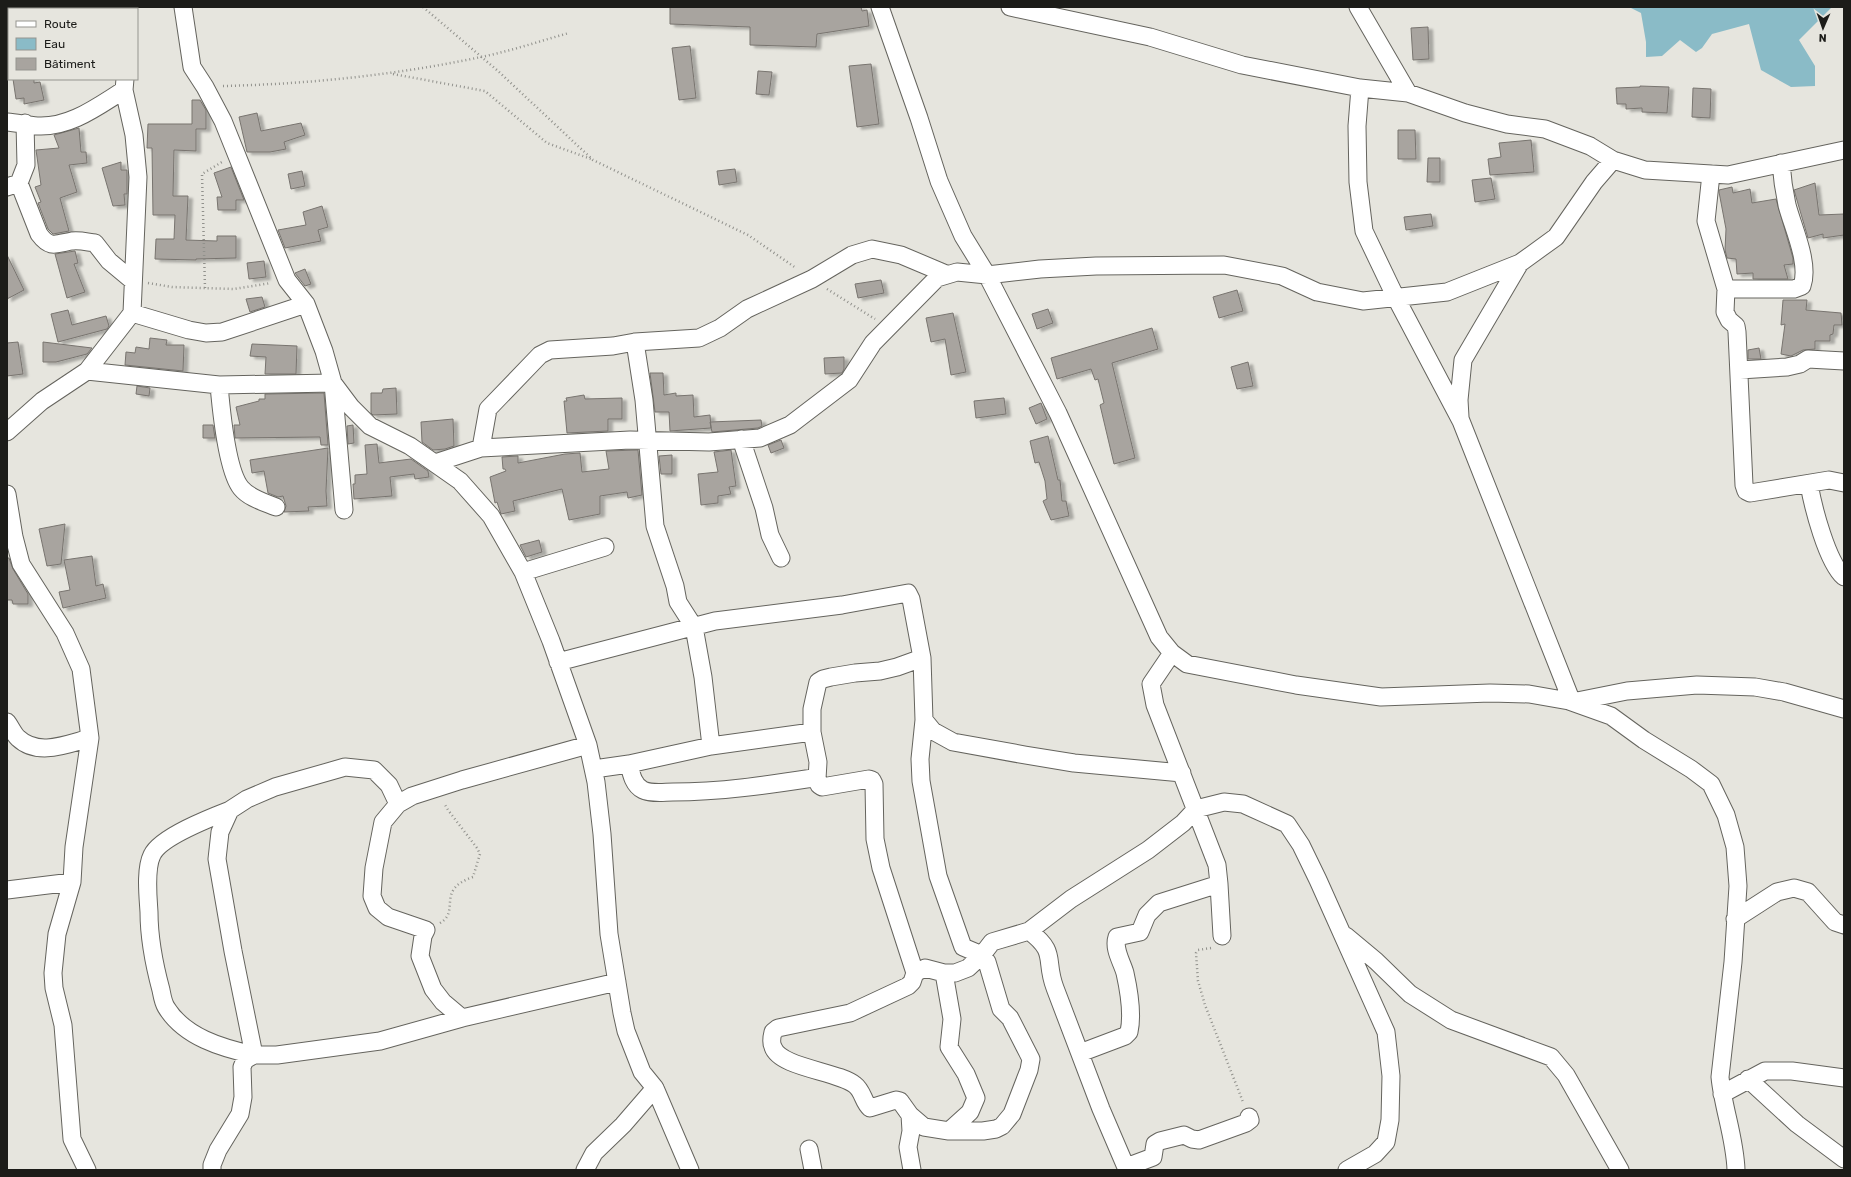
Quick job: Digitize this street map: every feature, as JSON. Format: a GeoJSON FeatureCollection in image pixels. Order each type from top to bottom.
{"type":"FeatureCollection","features":[{"type":"Feature","properties":{"kind":"street"},"geometry":{"type":"LineString","coordinates":[[183,7],[192,67],[206,87],[223,121],[287,280],[306,304],[324,351],[333,383],[344,510]]}},
{"type":"Feature","properties":{"kind":"street"},"geometry":{"type":"LineString","coordinates":[[880,7],[919,118],[939,181],[963,236],[987,275],[1058,413],[1159,637],[1172,653],[1187,664],[1296,685],[1381,697],[1490,693],[1529,694],[1572,702],[1611,716],[1644,740],[1691,769],[1711,784],[1726,815],[1735,847],[1738,886],[1733,962],[1720,1077],[1722,1094],[1736,1151],[1736,1170]]}},
{"type":"Feature","properties":{"kind":"street"},"geometry":{"type":"LineString","coordinates":[[1010,7],[1150,37],[1242,65],[1360,88],[1408,93],[1465,113],[1507,124],[1545,129],[1590,146],[1613,160],[1645,170],[1728,175],[1844,150]]}},
{"type":"Feature","properties":{"kind":"street"},"geometry":{"type":"LineString","coordinates":[[1358,7],[1408,93]]}},
{"type":"Feature","properties":{"kind":"street"},"geometry":{"type":"LineString","coordinates":[[7,432],[42,401],[87,370],[132,312],[138,177],[134,135],[124,84],[76,118],[58,124],[38,126],[12,119]]}},
{"type":"Feature","properties":{"kind":"street"},"geometry":{"type":"LineString","coordinates":[[1360,88],[1357,126],[1358,182],[1364,231],[1396,298],[1461,421],[1572,702]]}},
{"type":"Feature","properties":{"kind":"street"},"geometry":{"type":"LineString","coordinates":[[12,119],[26,165],[13,185],[44,241],[54,246],[74,241],[95,244],[109,261],[133,281]]}},
{"type":"Feature","properties":{"kind":"street"},"geometry":{"type":"LineString","coordinates":[[435,463],[481,448],[569,442],[648,440],[709,442],[760,438],[790,425],[849,380],[873,343],[888,327],[938,278],[946,274],[957,272],[987,275],[1040,268],[1224,265],[1282,276],[1317,292],[1362,301],[1448,292],[1520,263],[1556,237],[1594,182],[1613,160]]}},
{"type":"Feature","properties":{"kind":"street"},"geometry":{"type":"LineString","coordinates":[[1726,289],[1794,289],[1802,286],[1804,279],[1804,264],[1787,204],[1781,163]]}},
{"type":"Feature","properties":{"kind":"street"},"geometry":{"type":"LineString","coordinates":[[1710,174],[1706,221],[1726,289],[1725,312],[1729,320],[1736,326],[1740,370],[1741,441],[1744,460],[1744,486],[1746,491],[1750,493],[1829,480],[1844,483]]}},
{"type":"Feature","properties":{"kind":"street"},"geometry":{"type":"LineString","coordinates":[[481,448],[486,416],[492,404],[540,355],[550,350],[699,338],[720,328],[748,308],[812,279],[852,255],[872,249],[901,255],[946,274]]}},
{"type":"Feature","properties":{"kind":"street"},"geometry":{"type":"LineString","coordinates":[[1461,421],[1459,400],[1463,360],[1520,263]]}},
{"type":"Feature","properties":{"kind":"street"},"geometry":{"type":"LineString","coordinates":[[132,312],[189,330],[206,333],[222,332],[306,304]]}},
{"type":"Feature","properties":{"kind":"street"},"geometry":{"type":"LineString","coordinates":[[635,342],[644,400],[656,526],[675,586],[678,602],[694,627],[703,677],[711,746]]}},
{"type":"Feature","properties":{"kind":"street"},"geometry":{"type":"LineString","coordinates":[[1740,370],[1787,367],[1800,364],[1808,359],[1844,361]]}},
{"type":"Feature","properties":{"kind":"street"},"geometry":{"type":"LineString","coordinates":[[87,370],[219,385],[333,383]]}},
{"type":"Feature","properties":{"kind":"street"},"geometry":{"type":"LineString","coordinates":[[333,383],[351,407],[370,426],[410,446],[460,481],[491,516],[523,572],[588,745],[594,769],[602,834],[608,926],[626,1031],[642,1072],[656,1088],[690,1170]]}},
{"type":"Feature","properties":{"kind":"street"},"geometry":{"type":"LineString","coordinates":[[219,385],[224,429],[235,477],[241,488],[253,497],[276,506]]}},
{"type":"Feature","properties":{"kind":"street"},"geometry":{"type":"LineString","coordinates":[[741,439],[764,508],[770,535],[781,558]]}},
{"type":"Feature","properties":{"kind":"street"},"geometry":{"type":"LineString","coordinates":[[1809,484],[1813,506],[1827,545],[1838,571],[1844,577]]}},
{"type":"Feature","properties":{"kind":"street"},"geometry":{"type":"LineString","coordinates":[[7,494],[10,537],[21,564],[66,633],[81,669],[90,738],[74,847],[72,882],[56,934],[52,973],[63,1025],[72,1139],[87,1170]]}},
{"type":"Feature","properties":{"kind":"street"},"geometry":{"type":"LineString","coordinates":[[523,572],[605,547]]}},
{"type":"Feature","properties":{"kind":"street"},"geometry":{"type":"LineString","coordinates":[[558,662],[715,621],[842,606],[908,593],[910,595],[922,658],[924,720],[920,759],[921,782],[938,876],[963,947],[982,955],[987,962],[1000,1009],[1010,1018],[1031,1058],[1031,1063],[1012,1114],[1002,1126],[990,1131],[949,1131],[924,1127],[910,1115],[902,1103],[896,1100],[870,1108],[866,1104],[862,1092],[856,1085],[848,1080],[798,1065],[779,1056],[773,1047],[773,1032],[778,1028],[850,1013],[908,986],[912,982],[915,973],[881,868],[875,839],[874,784],[872,780],[869,779],[822,787],[819,785],[817,779],[818,762],[812,732],[812,709],[818,682],[823,679],[856,673],[880,671],[898,667],[922,658]]}},
{"type":"Feature","properties":{"kind":"street"},"geometry":{"type":"LineString","coordinates":[[1172,653],[1151,684],[1155,705],[1217,865],[1222,936]]}},
{"type":"Feature","properties":{"kind":"street"},"geometry":{"type":"LineString","coordinates":[[1572,702],[1627,690],[1697,685],[1755,686],[1784,692],[1844,709]]}},
{"type":"Feature","properties":{"kind":"street"},"geometry":{"type":"LineString","coordinates":[[924,720],[933,731],[953,742],[1074,764],[1182,773]]}},
{"type":"Feature","properties":{"kind":"street"},"geometry":{"type":"LineString","coordinates":[[7,722],[17,737],[30,746],[49,749],[90,738]]}},
{"type":"Feature","properties":{"kind":"street"},"geometry":{"type":"LineString","coordinates":[[594,769],[629,764],[711,746],[812,732]]}},
{"type":"Feature","properties":{"kind":"street"},"geometry":{"type":"LineString","coordinates":[[462,1018],[443,1002],[433,989],[420,956],[422,936],[426,930],[388,917],[377,908],[372,896],[374,868],[383,822],[398,804],[412,796],[462,780],[588,745]]}},
{"type":"Feature","properties":{"kind":"street"},"geometry":{"type":"LineString","coordinates":[[629,764],[634,780],[639,787],[643,790],[660,792],[732,790],[813,778],[817,779]]}},
{"type":"Feature","properties":{"kind":"street"},"geometry":{"type":"LineString","coordinates":[[398,804],[389,785],[374,770],[345,767],[275,787],[247,799],[230,810],[202,820],[164,842],[152,854],[148,877],[152,958],[165,1006],[184,1028],[211,1043],[254,1055],[277,1055],[380,1041],[462,1018],[617,982]]}},
{"type":"Feature","properties":{"kind":"street"},"geometry":{"type":"LineString","coordinates":[[915,973],[925,968],[944,973],[955,973],[968,968],[982,955],[992,942],[1029,931],[1072,899],[1148,850],[1183,822],[1196,809],[1224,802],[1243,804],[1287,824],[1301,845],[1343,934],[1386,1032],[1391,1076],[1390,1120],[1386,1142],[1375,1154],[1347,1170]]}},
{"type":"Feature","properties":{"kind":"street"},"geometry":{"type":"LineString","coordinates":[[230,810],[220,832],[217,860],[232,951],[254,1055]]}},
{"type":"Feature","properties":{"kind":"street"},"geometry":{"type":"LineString","coordinates":[[7,890],[72,882]]}},
{"type":"Feature","properties":{"kind":"street"},"geometry":{"type":"LineString","coordinates":[[1080,1053],[1125,1036],[1129,1032],[1130,1004],[1125,972],[1118,956],[1116,941],[1117,937],[1140,932],[1143,929],[1148,915],[1159,903],[1219,884]]}},
{"type":"Feature","properties":{"kind":"street"},"geometry":{"type":"LineString","coordinates":[[1735,919],[1777,892],[1794,888],[1808,892],[1835,922],[1844,925]]}},
{"type":"Feature","properties":{"kind":"street"},"geometry":{"type":"LineString","coordinates":[[1029,931],[1045,945],[1048,953],[1052,979],[1101,1109],[1125,1165],[1128,1166],[1153,1157],[1155,1144],[1160,1141],[1184,1135],[1192,1139],[1199,1140],[1246,1123],[1250,1120],[1249,1117]]}},
{"type":"Feature","properties":{"kind":"street"},"geometry":{"type":"LineString","coordinates":[[1343,934],[1376,961],[1410,994],[1451,1020],[1551,1057],[1566,1075],[1620,1170]]}},
{"type":"Feature","properties":{"kind":"street"},"geometry":{"type":"LineString","coordinates":[[944,973],[952,1019],[949,1047],[966,1074],[976,1098],[970,1112],[949,1131]]}},
{"type":"Feature","properties":{"kind":"street"},"geometry":{"type":"LineString","coordinates":[[212,1170],[212,1165],[218,1150],[240,1114],[243,1097],[242,1067],[245,1060],[254,1055]]}},
{"type":"Feature","properties":{"kind":"street"},"geometry":{"type":"LineString","coordinates":[[1722,1094],[1765,1071],[1792,1071],[1844,1078]]}},
{"type":"Feature","properties":{"kind":"street"},"geometry":{"type":"LineString","coordinates":[[1748,1079],[1796,1124],[1844,1159]]}},
{"type":"Feature","properties":{"kind":"street"},"geometry":{"type":"LineString","coordinates":[[585,1170],[594,1153],[623,1125],[656,1088]]}},
{"type":"Feature","properties":{"kind":"street"},"geometry":{"type":"LineString","coordinates":[[910,1115],[911,1131],[908,1147],[912,1170]]}},
{"type":"Feature","properties":{"kind":"street"},"geometry":{"type":"LineString","coordinates":[[808,1149],[814,1170]]}},
{"type":"Feature","properties":{"kind":"path"},"geometry":{"type":"LineString","coordinates":[[423,7],[482,57],[593,160]]}},
{"type":"Feature","properties":{"kind":"path"},"geometry":{"type":"LineString","coordinates":[[206,87],[281,85],[390,73],[482,57],[569,33]]}},
{"type":"Feature","properties":{"kind":"path"},"geometry":{"type":"LineString","coordinates":[[390,73],[485,91],[547,143],[593,160],[748,235],[812,279],[888,327]]}},
{"type":"Feature","properties":{"kind":"path"},"geometry":{"type":"LineString","coordinates":[[205,288],[202,174],[236,154]]}},
{"type":"Feature","properties":{"kind":"path"},"geometry":{"type":"LineString","coordinates":[[133,281],[172,287],[234,289],[287,280]]}},
{"type":"Feature","properties":{"kind":"path"},"geometry":{"type":"LineString","coordinates":[[426,930],[445,920],[449,915],[453,888],[461,882],[473,878],[480,854],[448,810],[443,800]]}},
{"type":"Feature","properties":{"kind":"path"},"geometry":{"type":"LineString","coordinates":[[1222,936],[1222,941],[1219,948],[1198,950],[1196,953],[1198,977],[1206,1005],[1249,1117]]}},
{"type":"Feature","properties":{"kind":"water"},"geometry":{"type":"Polygon","coordinates":[[[1629,7],[1832,7],[1799,40],[1815,66],[1815,86],[1791,87],[1761,70],[1749,24],[1712,34],[1702,48],[1696,52],[1680,40],[1662,56],[1646,57],[1646,42],[1641,13],[1629,7]]]}},
{"type":"Feature","properties":{"kind":"building"},"geometry":{"type":"Polygon","coordinates":[[[670,7],[861,7],[862,11],[867,10],[869,26],[817,34],[816,47],[750,45],[750,27],[670,24],[670,7]]]}},
{"type":"Feature","properties":{"kind":"building"},"geometry":{"type":"Polygon","coordinates":[[[1428,27],[1429,59],[1413,60],[1411,28],[1428,27]]]}},
{"type":"Feature","properties":{"kind":"building"},"geometry":{"type":"Polygon","coordinates":[[[690,46],[696,98],[679,100],[672,48],[690,46]]]}},
{"type":"Feature","properties":{"kind":"building"},"geometry":{"type":"Polygon","coordinates":[[[871,64],[879,124],[857,127],[849,66],[871,64]]]}},
{"type":"Feature","properties":{"kind":"building"},"geometry":{"type":"Polygon","coordinates":[[[758,71],[772,72],[769,95],[756,94],[758,71]]]}},
{"type":"Feature","properties":{"kind":"building"},"geometry":{"type":"Polygon","coordinates":[[[13,80],[34,80],[34,83],[40,82],[44,100],[24,104],[24,98],[16,99],[13,80]]]}},
{"type":"Feature","properties":{"kind":"building"},"geometry":{"type":"Polygon","coordinates":[[[1640,86],[1669,87],[1667,113],[1642,112],[1642,108],[1626,109],[1626,104],[1617,104],[1616,88],[1640,86]]]}},
{"type":"Feature","properties":{"kind":"building"},"geometry":{"type":"Polygon","coordinates":[[[1693,88],[1711,89],[1710,118],[1692,117],[1693,88]]]}},
{"type":"Feature","properties":{"kind":"building"},"geometry":{"type":"Polygon","coordinates":[[[192,100],[200,100],[206,110],[206,129],[196,129],[196,151],[174,150],[173,196],[188,196],[186,240],[217,241],[217,236],[236,236],[236,258],[196,260],[155,259],[156,239],[174,239],[175,215],[153,215],[152,148],[147,148],[148,124],[192,124],[192,100]]]}},
{"type":"Feature","properties":{"kind":"building"},"geometry":{"type":"Polygon","coordinates":[[[257,113],[261,131],[301,123],[305,135],[284,142],[286,149],[270,152],[247,152],[239,117],[257,113]]]}},
{"type":"Feature","properties":{"kind":"building"},"geometry":{"type":"Polygon","coordinates":[[[79,128],[81,152],[86,152],[87,163],[69,165],[77,192],[60,198],[69,231],[53,234],[48,229],[38,203],[41,202],[35,187],[41,185],[36,150],[59,148],[54,135],[79,128]]]}},
{"type":"Feature","properties":{"kind":"building"},"geometry":{"type":"Polygon","coordinates":[[[1398,130],[1415,130],[1416,159],[1398,159],[1398,130]]]}},
{"type":"Feature","properties":{"kind":"building"},"geometry":{"type":"Polygon","coordinates":[[[1531,140],[1534,172],[1490,175],[1488,159],[1501,157],[1499,143],[1531,140]]]}},
{"type":"Feature","properties":{"kind":"building"},"geometry":{"type":"Polygon","coordinates":[[[1428,158],[1440,158],[1440,182],[1427,182],[1428,158]]]}},
{"type":"Feature","properties":{"kind":"building"},"geometry":{"type":"Polygon","coordinates":[[[121,162],[121,170],[127,170],[127,194],[124,194],[125,205],[113,206],[102,168],[121,162]]]}},
{"type":"Feature","properties":{"kind":"building"},"geometry":{"type":"Polygon","coordinates":[[[231,167],[244,200],[236,200],[236,210],[218,210],[217,197],[222,197],[214,173],[231,167]]]}},
{"type":"Feature","properties":{"kind":"building"},"geometry":{"type":"Polygon","coordinates":[[[735,169],[737,182],[719,185],[717,171],[735,169]]]}},
{"type":"Feature","properties":{"kind":"building"},"geometry":{"type":"Polygon","coordinates":[[[302,171],[305,186],[291,189],[288,174],[302,171]]]}},
{"type":"Feature","properties":{"kind":"building"},"geometry":{"type":"Polygon","coordinates":[[[1491,178],[1495,199],[1475,202],[1472,180],[1491,178]]]}},
{"type":"Feature","properties":{"kind":"building"},"geometry":{"type":"Polygon","coordinates":[[[1815,183],[1819,215],[1844,214],[1844,235],[1823,238],[1823,234],[1808,238],[1794,190],[1815,183]]]}},
{"type":"Feature","properties":{"kind":"building"},"geometry":{"type":"Polygon","coordinates":[[[1732,187],[1733,193],[1750,189],[1752,203],[1776,199],[1793,258],[1793,264],[1784,265],[1788,279],[1753,279],[1753,273],[1737,274],[1736,259],[1727,258],[1725,250],[1726,229],[1719,190],[1732,187]]]}},
{"type":"Feature","properties":{"kind":"building"},"geometry":{"type":"Polygon","coordinates":[[[322,206],[328,227],[318,230],[321,241],[285,248],[278,230],[306,225],[303,212],[322,206]]]}},
{"type":"Feature","properties":{"kind":"building"},"geometry":{"type":"Polygon","coordinates":[[[1431,214],[1433,226],[1406,230],[1404,217],[1431,214]]]}},
{"type":"Feature","properties":{"kind":"building"},"geometry":{"type":"Polygon","coordinates":[[[75,251],[78,263],[74,264],[85,292],[67,298],[55,254],[75,251]]]}},
{"type":"Feature","properties":{"kind":"building"},"geometry":{"type":"Polygon","coordinates":[[[7,255],[24,290],[7,299],[7,255]]]}},
{"type":"Feature","properties":{"kind":"building"},"geometry":{"type":"Polygon","coordinates":[[[264,261],[266,277],[249,279],[247,263],[264,261]]]}},
{"type":"Feature","properties":{"kind":"building"},"geometry":{"type":"Polygon","coordinates":[[[305,269],[311,284],[305,286],[295,273],[305,269]]]}},
{"type":"Feature","properties":{"kind":"building"},"geometry":{"type":"Polygon","coordinates":[[[881,280],[884,293],[858,298],[855,284],[881,280]]]}},
{"type":"Feature","properties":{"kind":"building"},"geometry":{"type":"Polygon","coordinates":[[[1237,290],[1243,311],[1219,318],[1213,297],[1237,290]]]}},
{"type":"Feature","properties":{"kind":"building"},"geometry":{"type":"Polygon","coordinates":[[[262,297],[265,307],[250,312],[246,299],[262,297]]]}},
{"type":"Feature","properties":{"kind":"building"},"geometry":{"type":"Polygon","coordinates":[[[1783,300],[1807,300],[1806,310],[1841,313],[1842,325],[1834,325],[1833,334],[1830,335],[1830,341],[1815,341],[1815,349],[1803,350],[1791,356],[1781,354],[1785,324],[1781,325],[1783,300]]]}},
{"type":"Feature","properties":{"kind":"building"},"geometry":{"type":"Polygon","coordinates":[[[1048,309],[1053,323],[1037,329],[1032,314],[1048,309]]]}},
{"type":"Feature","properties":{"kind":"building"},"geometry":{"type":"Polygon","coordinates":[[[68,310],[72,325],[106,316],[109,326],[107,329],[58,342],[51,314],[68,310]]]}},
{"type":"Feature","properties":{"kind":"building"},"geometry":{"type":"Polygon","coordinates":[[[953,313],[966,372],[951,375],[945,339],[931,342],[926,318],[953,313]]]}},
{"type":"Feature","properties":{"kind":"building"},"geometry":{"type":"Polygon","coordinates":[[[1152,328],[1158,349],[1112,363],[1135,458],[1114,464],[1100,405],[1104,403],[1098,379],[1095,380],[1091,369],[1057,379],[1051,358],[1152,328]]]}},
{"type":"Feature","properties":{"kind":"building"},"geometry":{"type":"Polygon","coordinates":[[[150,338],[167,340],[166,345],[184,345],[183,371],[125,365],[126,352],[135,353],[136,347],[149,349],[150,338]]]}},
{"type":"Feature","properties":{"kind":"building"},"geometry":{"type":"Polygon","coordinates":[[[18,342],[23,374],[7,376],[7,343],[18,342]]]}},
{"type":"Feature","properties":{"kind":"building"},"geometry":{"type":"Polygon","coordinates":[[[43,342],[92,348],[87,354],[56,362],[43,362],[43,342]]]}},
{"type":"Feature","properties":{"kind":"building"},"geometry":{"type":"Polygon","coordinates":[[[252,344],[297,346],[296,374],[265,374],[266,357],[250,356],[252,344]]]}},
{"type":"Feature","properties":{"kind":"building"},"geometry":{"type":"Polygon","coordinates":[[[1759,348],[1761,359],[1748,359],[1748,350],[1759,348]]]}},
{"type":"Feature","properties":{"kind":"building"},"geometry":{"type":"Polygon","coordinates":[[[844,357],[844,369],[842,373],[825,374],[824,358],[844,357]]]}},
{"type":"Feature","properties":{"kind":"building"},"geometry":{"type":"Polygon","coordinates":[[[1248,362],[1253,386],[1237,389],[1231,367],[1248,362]]]}},
{"type":"Feature","properties":{"kind":"building"},"geometry":{"type":"Polygon","coordinates":[[[650,373],[663,373],[664,395],[676,393],[676,396],[693,395],[694,417],[710,415],[711,428],[670,431],[669,412],[655,412],[650,373]]]}},
{"type":"Feature","properties":{"kind":"building"},"geometry":{"type":"Polygon","coordinates":[[[137,386],[150,388],[149,396],[136,394],[137,386]]]}},
{"type":"Feature","properties":{"kind":"building"},"geometry":{"type":"Polygon","coordinates":[[[396,388],[397,414],[373,415],[371,413],[371,393],[382,393],[383,389],[396,388]]]}},
{"type":"Feature","properties":{"kind":"building"},"geometry":{"type":"Polygon","coordinates":[[[324,393],[328,445],[321,445],[320,437],[235,438],[234,425],[240,425],[236,407],[259,401],[259,399],[265,399],[265,394],[324,393]]]}},
{"type":"Feature","properties":{"kind":"building"},"geometry":{"type":"Polygon","coordinates":[[[584,395],[585,399],[622,398],[622,419],[608,419],[608,431],[567,433],[564,401],[567,401],[566,398],[584,395]]]}},
{"type":"Feature","properties":{"kind":"building"},"geometry":{"type":"Polygon","coordinates":[[[1004,398],[1006,414],[976,418],[974,401],[1004,398]]]}},
{"type":"Feature","properties":{"kind":"building"},"geometry":{"type":"Polygon","coordinates":[[[1041,403],[1047,419],[1036,424],[1029,408],[1041,403]]]}},
{"type":"Feature","properties":{"kind":"building"},"geometry":{"type":"Polygon","coordinates":[[[453,419],[454,446],[445,449],[433,450],[422,442],[421,422],[453,419]]]}},
{"type":"Feature","properties":{"kind":"building"},"geometry":{"type":"Polygon","coordinates":[[[761,420],[762,426],[758,428],[712,432],[710,422],[761,420]]]}},
{"type":"Feature","properties":{"kind":"building"},"geometry":{"type":"Polygon","coordinates":[[[203,425],[213,425],[215,438],[203,438],[203,425]]]}},
{"type":"Feature","properties":{"kind":"building"},"geometry":{"type":"Polygon","coordinates":[[[353,425],[354,443],[348,444],[347,426],[353,425]]]}},
{"type":"Feature","properties":{"kind":"building"},"geometry":{"type":"Polygon","coordinates":[[[1048,436],[1058,480],[1060,480],[1062,501],[1066,501],[1069,516],[1051,520],[1043,501],[1047,499],[1045,481],[1039,462],[1035,463],[1030,441],[1048,436]]]}},
{"type":"Feature","properties":{"kind":"building"},"geometry":{"type":"Polygon","coordinates":[[[781,440],[784,448],[771,453],[768,445],[781,440]]]}},
{"type":"Feature","properties":{"kind":"building"},"geometry":{"type":"Polygon","coordinates":[[[377,444],[379,463],[411,459],[428,471],[429,477],[415,479],[414,474],[390,477],[392,496],[354,499],[353,484],[355,484],[355,475],[367,474],[365,445],[377,444]]]}},
{"type":"Feature","properties":{"kind":"building"},"geometry":{"type":"Polygon","coordinates":[[[328,448],[326,491],[327,506],[308,507],[309,511],[284,512],[286,506],[283,496],[278,497],[268,493],[264,471],[252,473],[250,460],[328,448]]]}},
{"type":"Feature","properties":{"kind":"building"},"geometry":{"type":"Polygon","coordinates":[[[638,450],[642,495],[628,498],[627,492],[600,496],[600,514],[569,520],[562,489],[513,501],[515,511],[501,514],[497,502],[495,503],[490,477],[506,471],[503,469],[502,457],[518,456],[518,463],[565,454],[580,453],[582,472],[609,469],[606,451],[638,450]]]}},
{"type":"Feature","properties":{"kind":"building"},"geometry":{"type":"Polygon","coordinates":[[[731,450],[736,486],[729,487],[731,494],[718,496],[718,503],[701,505],[698,474],[718,472],[714,452],[731,450]]]}},
{"type":"Feature","properties":{"kind":"building"},"geometry":{"type":"Polygon","coordinates":[[[672,455],[672,474],[661,474],[659,456],[672,455]]]}},
{"type":"Feature","properties":{"kind":"building"},"geometry":{"type":"Polygon","coordinates":[[[65,524],[61,564],[47,566],[39,529],[65,524]]]}},
{"type":"Feature","properties":{"kind":"building"},"geometry":{"type":"Polygon","coordinates":[[[539,540],[542,552],[526,557],[520,545],[539,540]]]}},
{"type":"Feature","properties":{"kind":"building"},"geometry":{"type":"Polygon","coordinates":[[[92,556],[96,586],[103,584],[106,598],[63,608],[59,592],[70,590],[64,560],[92,556]]]}},
{"type":"Feature","properties":{"kind":"building"},"geometry":{"type":"Polygon","coordinates":[[[7,558],[9,558],[13,569],[28,594],[28,604],[13,604],[12,600],[7,600],[7,558]]]}}]}
